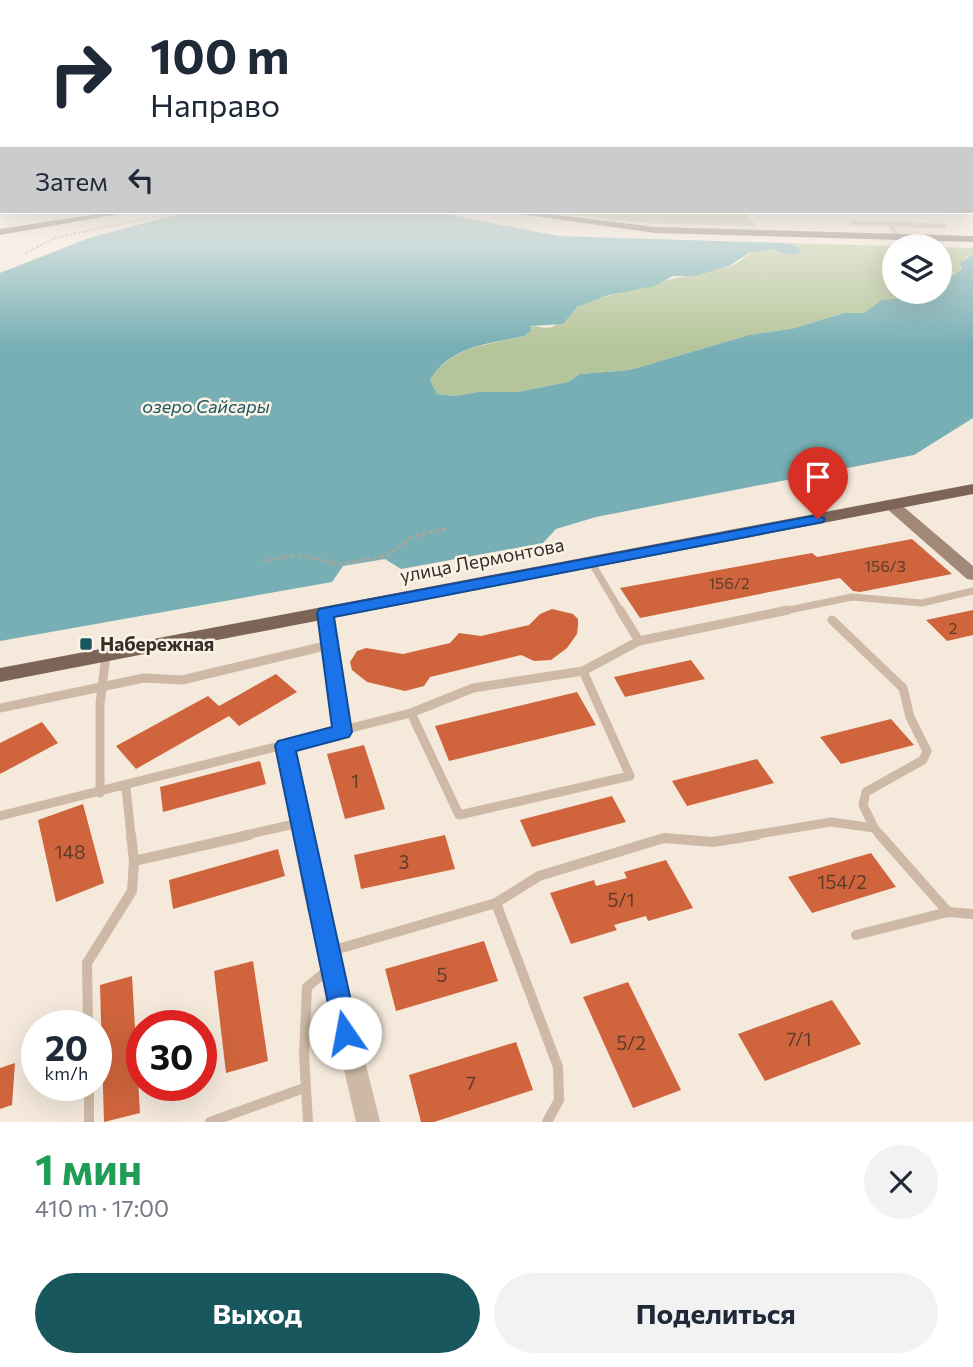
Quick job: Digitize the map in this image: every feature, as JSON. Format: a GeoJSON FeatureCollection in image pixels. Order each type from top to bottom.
{"type":"FeatureCollection","features":[{"type":"Feature","properties":{"kind":"main road","name":"улица Лермонтова"},"geometry":{"type":"LineString","coordinates":[[0,675],[973,489]]}},
{"type":"Feature","properties":{"kind":"main road"},"geometry":{"type":"LineString","coordinates":[[892,505],[973,575]]}},
{"type":"Feature","properties":{"kind":"street"},"geometry":{"type":"LineString","coordinates":[[285,746],[329,960],[368,1122]]}},
{"type":"Feature","properties":{"kind":"lane"},"geometry":{"type":"LineString","coordinates":[[591,562],[639,641]]}},
{"type":"Feature","properties":{"kind":"lane"},"geometry":{"type":"LineString","coordinates":[[0,816],[342,732],[411,713],[473,688],[583,671],[639,641],[852,597],[922,603],[973,591]]}},
{"type":"Feature","properties":{"kind":"lane"},"geometry":{"type":"LineString","coordinates":[[325,613],[342,732]]}},
{"type":"Feature","properties":{"kind":"lane"},"geometry":{"type":"LineString","coordinates":[[832,620],[903,688],[910,717],[927,751],[923,760],[866,792],[863,805],[874,828],[948,912]]}},
{"type":"Feature","properties":{"kind":"lane"},"geometry":{"type":"LineString","coordinates":[[0,708],[144,678],[182,680],[328,645]]}},
{"type":"Feature","properties":{"kind":"lane"},"geometry":{"type":"LineString","coordinates":[[100,793],[100,704],[106,655]]}},
{"type":"Feature","properties":{"kind":"lane"},"geometry":{"type":"LineString","coordinates":[[411,713],[459,815],[630,776],[583,671]]}},
{"type":"Feature","properties":{"kind":"lane"},"geometry":{"type":"LineString","coordinates":[[88,1010],[87,963],[132,891],[134,862],[126,787]]}},
{"type":"Feature","properties":{"kind":"lane"},"geometry":{"type":"LineString","coordinates":[[309,1122],[304,1088],[303,1030],[307,987],[329,960],[496,903],[539,876],[664,838],[713,842],[831,822],[874,828]]}},
{"type":"Feature","properties":{"kind":"lane"},"geometry":{"type":"LineString","coordinates":[[134,862],[300,823]]}},
{"type":"Feature","properties":{"kind":"lane"},"geometry":{"type":"LineString","coordinates":[[496,903],[558,1067],[559,1100],[547,1122]]}},
{"type":"Feature","properties":{"kind":"lane"},"geometry":{"type":"LineString","coordinates":[[856,935],[948,912],[973,914]]}},
{"type":"Feature","properties":{"kind":"lane"},"geometry":{"type":"LineString","coordinates":[[210,1122],[304,1088]]}},
{"type":"Feature","properties":{"kind":"lane"},"geometry":{"type":"LineString","coordinates":[[89,1101],[89,1122]]}},
{"type":"Feature","properties":{"kind":"path"},"geometry":{"type":"LineString","coordinates":[[26,253],[45,243]]}},
{"type":"Feature","properties":{"kind":"path"},"geometry":{"type":"LineString","coordinates":[[263,561],[298,555],[339,564],[387,556],[412,537],[448,528]]}},
{"type":"Feature","properties":{"kind":"green space"},"geometry":{"type":"Polygon","coordinates":[[[785,243],[882,246],[882,300],[864,313],[844,313],[795,328],[749,335],[630,370],[580,374],[568,382],[518,392],[479,392],[455,396],[437,394],[430,380],[439,368],[460,353],[524,336],[530,326],[552,327],[578,307],[600,299],[655,283],[728,267],[760,250],[776,250],[792,255],[796,246],[785,243]]]}},
{"type":"Feature","properties":{"kind":"green space"},"geometry":{"type":"Polygon","coordinates":[[[952,247],[973,248],[973,254],[964,259],[956,273],[952,275],[952,247]]]}},
{"type":"Feature","properties":{"kind":"water","name":"озеро Сайсары"},"geometry":{"type":"Polygon","coordinates":[[[75,243],[785,243],[796,246],[802,253],[792,255],[771,249],[749,253],[729,266],[695,276],[673,276],[655,286],[609,295],[577,307],[563,324],[530,326],[531,331],[524,336],[471,348],[449,360],[430,380],[437,394],[455,396],[479,392],[518,392],[568,382],[580,374],[630,370],[749,335],[795,328],[844,313],[864,313],[881,300],[882,304],[952,304],[952,275],[962,268],[960,263],[973,254],[973,418],[914,455],[596,517],[556,529],[543,543],[401,569],[385,559],[343,566],[332,582],[0,641],[0,273],[75,243]]]}},
{"type":"Feature","properties":{"kind":"building"},"geometry":{"type":"Polygon","coordinates":[[[912,539],[952,574],[860,592],[853,591],[840,578],[640,618],[620,588],[812,553],[817,557],[912,539]]]}},
{"type":"Feature","properties":{"kind":"building"},"geometry":{"type":"Polygon","coordinates":[[[552,609],[573,614],[578,619],[578,626],[577,634],[567,648],[551,660],[534,661],[521,655],[430,677],[424,686],[405,691],[367,682],[352,670],[350,662],[357,651],[366,648],[403,654],[450,643],[459,633],[481,636],[529,625],[540,614],[552,609]]]}},
{"type":"Feature","properties":{"kind":"building"},"geometry":{"type":"Polygon","coordinates":[[[973,610],[973,635],[947,641],[926,620],[973,610]]]}},
{"type":"Feature","properties":{"kind":"building"},"geometry":{"type":"Polygon","coordinates":[[[691,660],[705,679],[625,697],[614,677],[691,660]]]}},
{"type":"Feature","properties":{"kind":"building"},"geometry":{"type":"Polygon","coordinates":[[[276,674],[297,692],[239,726],[229,716],[136,769],[116,746],[208,696],[219,706],[276,674]]]}},
{"type":"Feature","properties":{"kind":"building"},"geometry":{"type":"Polygon","coordinates":[[[577,692],[596,725],[449,761],[435,726],[577,692]]]}},
{"type":"Feature","properties":{"kind":"building"},"geometry":{"type":"Polygon","coordinates":[[[891,719],[914,745],[841,764],[820,737],[891,719]]]}},
{"type":"Feature","properties":{"kind":"building"},"geometry":{"type":"Polygon","coordinates":[[[42,722],[58,743],[0,774],[0,743],[42,722]]]}},
{"type":"Feature","properties":{"kind":"building"},"geometry":{"type":"Polygon","coordinates":[[[364,745],[385,809],[345,819],[327,754],[364,745]]]}},
{"type":"Feature","properties":{"kind":"building"},"geometry":{"type":"Polygon","coordinates":[[[757,759],[774,783],[687,806],[672,781],[757,759]]]}},
{"type":"Feature","properties":{"kind":"building"},"geometry":{"type":"Polygon","coordinates":[[[260,761],[266,784],[163,812],[160,787],[260,761]]]}},
{"type":"Feature","properties":{"kind":"building"},"geometry":{"type":"Polygon","coordinates":[[[612,796],[626,822],[532,847],[520,820],[612,796]]]}},
{"type":"Feature","properties":{"kind":"building"},"geometry":{"type":"Polygon","coordinates":[[[83,804],[104,883],[56,902],[38,820],[83,804]]]}},
{"type":"Feature","properties":{"kind":"building"},"geometry":{"type":"Polygon","coordinates":[[[445,835],[455,869],[361,889],[354,855],[445,835]]]}},
{"type":"Feature","properties":{"kind":"building"},"geometry":{"type":"Polygon","coordinates":[[[278,849],[285,876],[173,909],[169,880],[278,849]]]}},
{"type":"Feature","properties":{"kind":"building"},"geometry":{"type":"Polygon","coordinates":[[[871,853],[896,887],[812,913],[788,877],[871,853]]]}},
{"type":"Feature","properties":{"kind":"building"},"geometry":{"type":"Polygon","coordinates":[[[666,860],[693,908],[648,921],[646,916],[614,925],[617,930],[571,944],[550,893],[594,880],[596,886],[627,878],[624,872],[666,860]]]}},
{"type":"Feature","properties":{"kind":"building"},"geometry":{"type":"Polygon","coordinates":[[[484,941],[498,981],[396,1011],[385,969],[484,941]]]}},
{"type":"Feature","properties":{"kind":"building"},"geometry":{"type":"Polygon","coordinates":[[[253,961],[268,1061],[226,1073],[214,971],[253,961]]]}},
{"type":"Feature","properties":{"kind":"building"},"geometry":{"type":"Polygon","coordinates":[[[132,976],[134,1010],[126,1010],[126,1101],[139,1101],[140,1113],[104,1122],[103,1101],[112,1101],[112,1010],[101,1010],[100,985],[132,976]]]}},
{"type":"Feature","properties":{"kind":"building"},"geometry":{"type":"Polygon","coordinates":[[[628,982],[681,1090],[633,1108],[583,997],[628,982]]]}},
{"type":"Feature","properties":{"kind":"building"},"geometry":{"type":"Polygon","coordinates":[[[832,1000],[861,1044],[765,1081],[738,1034],[832,1000]]]}},
{"type":"Feature","properties":{"kind":"building"},"geometry":{"type":"Polygon","coordinates":[[[516,1042],[533,1090],[434,1122],[421,1122],[409,1075],[516,1042]]]}},
{"type":"Feature","properties":{"kind":"building"},"geometry":{"type":"Polygon","coordinates":[[[15,1063],[12,1105],[0,1109],[0,1068],[15,1063]]]}},
{"type":"Feature","properties":{"kind":"place","name":"Набережная"},"geometry":{"type":"Point","coordinates":[86,644]}},
{"type":"Feature","properties":{"kind":"route"},"geometry":{"type":"LineString","coordinates":[[345,1033],[285,746],[342,732],[325,613],[818,519]]}}]}
